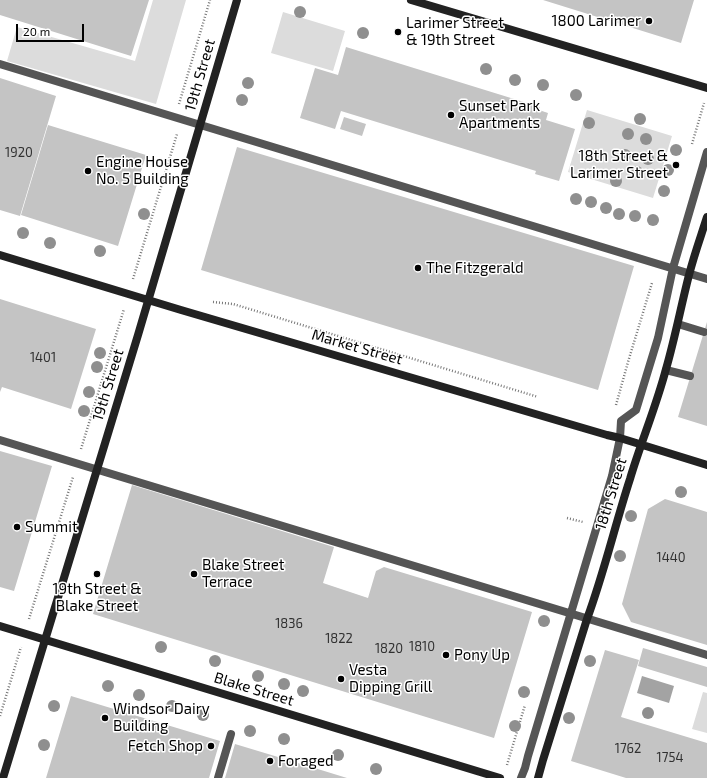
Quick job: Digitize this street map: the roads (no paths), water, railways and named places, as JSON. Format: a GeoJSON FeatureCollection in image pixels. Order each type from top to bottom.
{"type":"FeatureCollection","features":[{"type":"Feature","properties":{"kind":"main road","name":"19th Street"},"geometry":{"type":"LineString","coordinates":[[4,778],[237,0]]}},
{"type":"Feature","properties":{"kind":"main road"},"geometry":{"type":"LineString","coordinates":[[412,0],[707,88]]}},
{"type":"Feature","properties":{"kind":"main road","name":"18th Street"},"geometry":{"type":"LineString","coordinates":[[538,778],[595,597],[640,445],[652,416],[666,370],[690,274],[707,217]]}},
{"type":"Feature","properties":{"kind":"main road","name":"Market Street"},"geometry":{"type":"LineString","coordinates":[[0,254],[148,300],[620,438],[707,465]]}},
{"type":"Feature","properties":{"kind":"main road","name":"Blake Street"},"geometry":{"type":"LineString","coordinates":[[0,626],[500,778]]}},
{"type":"Feature","properties":{"kind":"street"},"geometry":{"type":"LineString","coordinates":[[0,64],[707,279]]}},
{"type":"Feature","properties":{"kind":"street"},"geometry":{"type":"LineString","coordinates":[[521,778],[612,476],[620,438],[621,421],[636,410],[658,338],[673,268],[707,152]]}},
{"type":"Feature","properties":{"kind":"street"},"geometry":{"type":"LineString","coordinates":[[678,324],[704,332]]}},
{"type":"Feature","properties":{"kind":"street"},"geometry":{"type":"LineString","coordinates":[[666,370],[690,376]]}},
{"type":"Feature","properties":{"kind":"street"},"geometry":{"type":"LineString","coordinates":[[0,440],[707,655]]}},
{"type":"Feature","properties":{"kind":"street"},"geometry":{"type":"LineString","coordinates":[[218,778],[231,734]]}},
{"type":"Feature","properties":{"kind":"place","name":"1800 Larimer"},"geometry":{"type":"Point","coordinates":[649,21]}},
{"type":"Feature","properties":{"kind":"place","name":"Larimer Street & 19th Street"},"geometry":{"type":"Point","coordinates":[398,32]}},
{"type":"Feature","properties":{"kind":"place","name":"Sunset Park Apartments"},"geometry":{"type":"Point","coordinates":[451,115]}},
{"type":"Feature","properties":{"kind":"place","name":"18th Street & Larimer Street"},"geometry":{"type":"Point","coordinates":[676,165]}},
{"type":"Feature","properties":{"kind":"place","name":"Engine House No. 5 Building"},"geometry":{"type":"Point","coordinates":[88,171]}},
{"type":"Feature","properties":{"kind":"place","name":"The Fitzgerald"},"geometry":{"type":"Point","coordinates":[418,268]}},
{"type":"Feature","properties":{"kind":"place","name":"Summit"},"geometry":{"type":"Point","coordinates":[17,527]}},
{"type":"Feature","properties":{"kind":"place","name":"19th Street & Blake Street"},"geometry":{"type":"Point","coordinates":[97,574]}},
{"type":"Feature","properties":{"kind":"place","name":"Blake Street Terrace"},"geometry":{"type":"Point","coordinates":[194,574]}},
{"type":"Feature","properties":{"kind":"place","name":"Pony Up"},"geometry":{"type":"Point","coordinates":[446,655]}},
{"type":"Feature","properties":{"kind":"place","name":"Vesta Dipping Grill"},"geometry":{"type":"Point","coordinates":[341,679]}},
{"type":"Feature","properties":{"kind":"place","name":"Windsor Dairy Building"},"geometry":{"type":"Point","coordinates":[105,718]}},
{"type":"Feature","properties":{"kind":"place","name":"Fetch Shop"},"geometry":{"type":"Point","coordinates":[211,746]}},
{"type":"Feature","properties":{"kind":"place","name":"Foraged"},"geometry":{"type":"Point","coordinates":[270,761]}}]}
